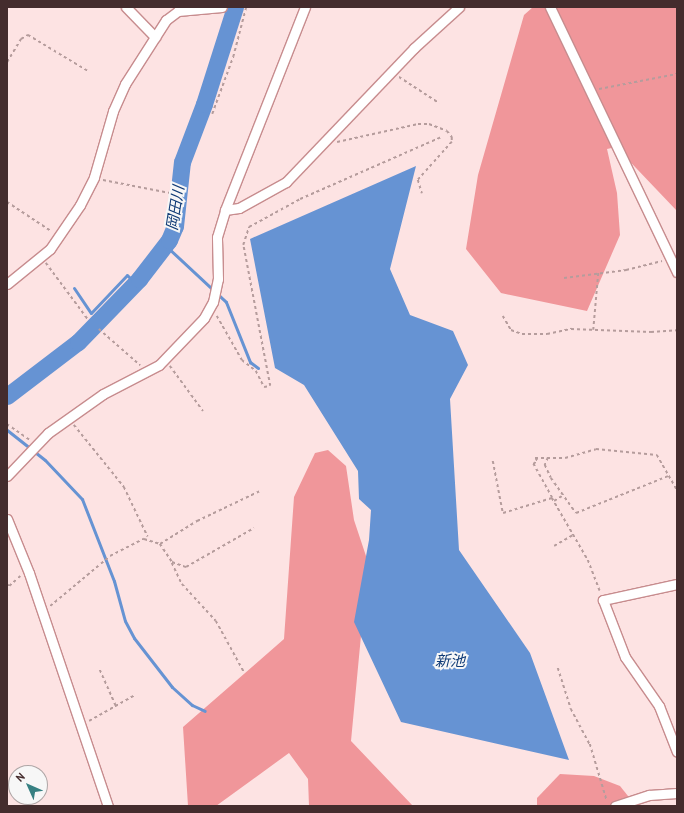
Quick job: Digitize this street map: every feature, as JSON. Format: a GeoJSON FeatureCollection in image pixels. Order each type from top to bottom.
{"type":"FeatureCollection","features":[{"type":"Feature","properties":{"kind":"street"},"geometry":{"type":"LineString","coordinates":[[126,7],[155,37]]}},
{"type":"Feature","properties":{"kind":"street"},"geometry":{"type":"LineString","coordinates":[[7,284],[42,257],[60,237],[94,178],[113,111],[125,84],[166,20],[178,11],[222,7]]}},
{"type":"Feature","properties":{"kind":"street"},"geometry":{"type":"LineString","coordinates":[[7,476],[34,444],[69,418],[103,394],[146,372],[165,360],[209,309],[218,279],[217,236],[225,210],[305,7]]}},
{"type":"Feature","properties":{"kind":"street"},"geometry":{"type":"LineString","coordinates":[[225,210],[239,208],[286,182],[392,71],[459,7]]}},
{"type":"Feature","properties":{"kind":"street"},"geometry":{"type":"LineString","coordinates":[[550,7],[677,272]]}},
{"type":"Feature","properties":{"kind":"street"},"geometry":{"type":"LineString","coordinates":[[7,520],[29,573],[108,806]]}},
{"type":"Feature","properties":{"kind":"street"},"geometry":{"type":"LineString","coordinates":[[677,584],[603,600],[625,658],[659,706],[677,752]]}},
{"type":"Feature","properties":{"kind":"street"},"geometry":{"type":"LineString","coordinates":[[615,806],[649,795],[677,793]]}},
{"type":"Feature","properties":{"kind":"path"},"geometry":{"type":"LineString","coordinates":[[212,114],[233,57],[246,7]]}},
{"type":"Feature","properties":{"kind":"path"},"geometry":{"type":"LineString","coordinates":[[7,62],[21,39],[28,35],[88,71]]}},
{"type":"Feature","properties":{"kind":"path"},"geometry":{"type":"LineString","coordinates":[[392,71],[439,103]]}},
{"type":"Feature","properties":{"kind":"path"},"geometry":{"type":"LineString","coordinates":[[592,92],[614,84],[677,74]]}},
{"type":"Feature","properties":{"kind":"path"},"geometry":{"type":"LineString","coordinates":[[329,136],[338,142],[418,124],[429,124],[447,131],[452,137],[452,142],[418,180],[422,193]]}},
{"type":"Feature","properties":{"kind":"path"},"geometry":{"type":"LineString","coordinates":[[209,309],[224,325],[248,367],[256,371],[264,387],[270,386],[243,245],[249,227],[300,200],[441,137]]}},
{"type":"Feature","properties":{"kind":"path"},"geometry":{"type":"LineString","coordinates":[[94,178],[170,193]]}},
{"type":"Feature","properties":{"kind":"path"},"geometry":{"type":"LineString","coordinates":[[7,202],[60,237]]}},
{"type":"Feature","properties":{"kind":"path"},"geometry":{"type":"LineString","coordinates":[[42,257],[89,321]]}},
{"type":"Feature","properties":{"kind":"path"},"geometry":{"type":"LineString","coordinates":[[564,278],[626,270],[671,258]]}},
{"type":"Feature","properties":{"kind":"path"},"geometry":{"type":"LineString","coordinates":[[593,330],[598,273]]}},
{"type":"Feature","properties":{"kind":"path"},"geometry":{"type":"LineString","coordinates":[[503,316],[511,330],[522,334],[593,330],[651,332],[677,330]]}},
{"type":"Feature","properties":{"kind":"path"},"geometry":{"type":"LineString","coordinates":[[99,329],[146,372]]}},
{"type":"Feature","properties":{"kind":"path"},"geometry":{"type":"LineString","coordinates":[[165,360],[204,411]]}},
{"type":"Feature","properties":{"kind":"path"},"geometry":{"type":"LineString","coordinates":[[69,418],[124,487],[139,524],[149,538],[160,544],[172,562],[182,584],[216,622],[244,672]]}},
{"type":"Feature","properties":{"kind":"path"},"geometry":{"type":"LineString","coordinates":[[7,424],[34,444]]}},
{"type":"Feature","properties":{"kind":"path"},"geometry":{"type":"LineString","coordinates":[[603,600],[596,576],[533,464],[537,461],[535,458],[565,458],[596,449],[657,455],[677,490]]}},
{"type":"Feature","properties":{"kind":"path"},"geometry":{"type":"LineString","coordinates":[[548,457],[545,465],[563,496],[576,513],[668,476]]}},
{"type":"Feature","properties":{"kind":"path"},"geometry":{"type":"LineString","coordinates":[[493,461],[503,513],[552,498]]}},
{"type":"Feature","properties":{"kind":"path"},"geometry":{"type":"LineString","coordinates":[[160,544],[197,521],[260,491]]}},
{"type":"Feature","properties":{"kind":"path"},"geometry":{"type":"LineString","coordinates":[[554,501],[563,496]]}},
{"type":"Feature","properties":{"kind":"path"},"geometry":{"type":"LineString","coordinates":[[172,562],[180,566],[190,566],[254,528]]}},
{"type":"Feature","properties":{"kind":"path"},"geometry":{"type":"LineString","coordinates":[[554,546],[574,535]]}},
{"type":"Feature","properties":{"kind":"path"},"geometry":{"type":"LineString","coordinates":[[42,611],[110,556],[149,538]]}},
{"type":"Feature","properties":{"kind":"path"},"geometry":{"type":"LineString","coordinates":[[7,584],[9,586],[20,576],[29,573]]}},
{"type":"Feature","properties":{"kind":"path"},"geometry":{"type":"LineString","coordinates":[[558,668],[571,709],[590,744],[608,806]]}},
{"type":"Feature","properties":{"kind":"path"},"geometry":{"type":"LineString","coordinates":[[100,670],[116,706]]}},
{"type":"Feature","properties":{"kind":"path"},"geometry":{"type":"LineString","coordinates":[[80,725],[135,695]]}},
{"type":"Feature","properties":{"kind":"shaded area"},"geometry":{"type":"Polygon","coordinates":[[[533,7],[677,7],[677,211],[616,147],[607,149],[617,193],[620,235],[587,311],[501,293],[466,249],[478,175],[524,15],[533,7]]]}},
{"type":"Feature","properties":{"kind":"shaded area"},"geometry":{"type":"Polygon","coordinates":[[[328,450],[346,466],[354,520],[368,562],[351,741],[413,806],[309,806],[308,779],[289,753],[216,806],[188,806],[183,727],[284,639],[294,497],[315,453],[328,450]]]}},
{"type":"Feature","properties":{"kind":"shaded area"},"geometry":{"type":"Polygon","coordinates":[[[560,774],[594,776],[620,786],[636,806],[537,806],[537,798],[560,774]]]}},
{"type":"Feature","properties":{"kind":"water","name":"新池"},"geometry":{"type":"Polygon","coordinates":[[[416,166],[390,269],[410,315],[453,331],[468,365],[450,399],[459,550],[530,653],[569,760],[401,722],[354,622],[369,540],[371,510],[359,499],[358,471],[304,385],[275,368],[250,239],[416,166]]]}},
{"type":"Feature","properties":{"kind":"waterway","name":"岡田川"},"geometry":{"type":"LineString","coordinates":[[7,396],[78,342],[139,279],[169,240],[175,226],[182,162],[204,104],[235,7]]}},
{"type":"Feature","properties":{"kind":"waterway"},"geometry":{"type":"LineString","coordinates":[[166,246],[226,302],[250,362],[258,368]]}},
{"type":"Feature","properties":{"kind":"waterway"},"geometry":{"type":"LineString","coordinates":[[74,288],[91,313],[127,275],[135,283]]}},
{"type":"Feature","properties":{"kind":"waterway","name":"岡田川"},"geometry":{"type":"LineString","coordinates":[[7,389],[10,393]]}},
{"type":"Feature","properties":{"kind":"waterway"},"geometry":{"type":"LineString","coordinates":[[7,430],[45,460],[82,499],[114,581],[125,621],[134,638],[172,687],[192,705],[205,711]]}}]}
